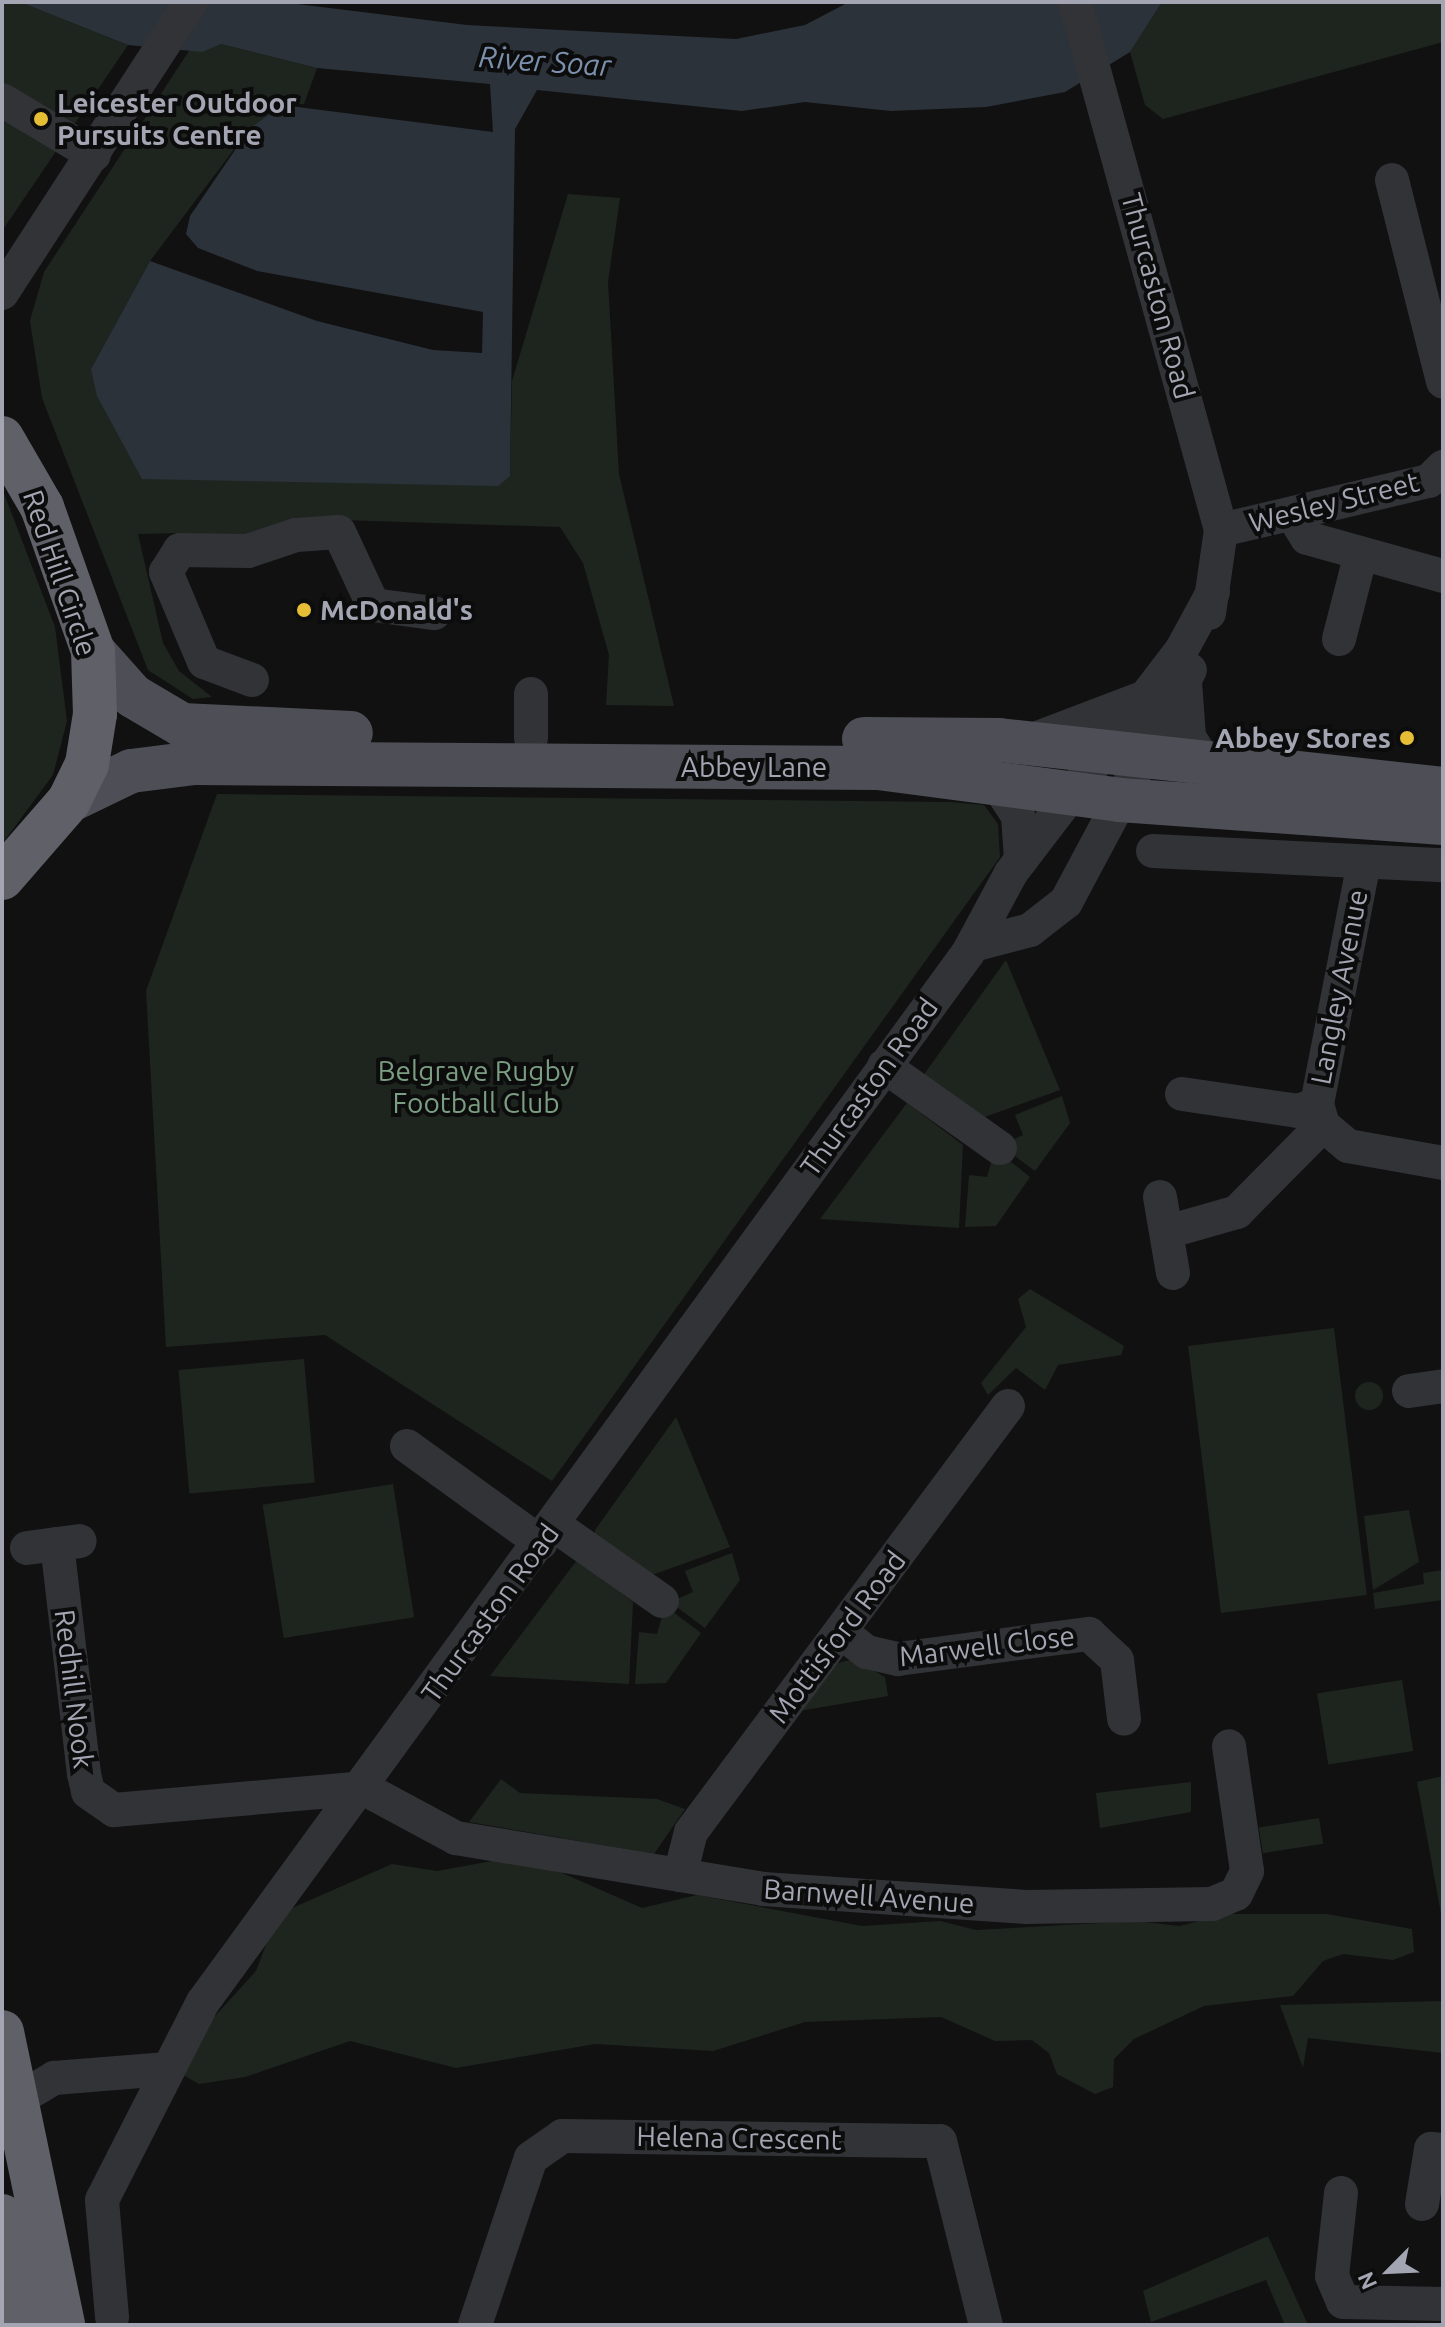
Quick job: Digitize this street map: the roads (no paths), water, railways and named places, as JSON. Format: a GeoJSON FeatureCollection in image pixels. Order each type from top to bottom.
{"type":"FeatureCollection","features":[{"type":"Feature","properties":{"kind":"highway","name":"Red Hill Circle"},"geometry":{"type":"LineString","coordinates":[[5,434],[42,507],[93,651],[93,738],[69,801],[7,881]]}},
{"type":"Feature","properties":{"kind":"highway"},"geometry":{"type":"LineString","coordinates":[[2,2032],[10,2102],[63,2325]]}},
{"type":"Feature","properties":{"kind":"highway"},"geometry":{"type":"LineString","coordinates":[[2,2216],[20,2325]]}},
{"type":"Feature","properties":{"kind":"main road","name":"Abbey Lane"},"geometry":{"type":"LineString","coordinates":[[93,651],[133,696],[182,725],[531,738],[1022,743],[1207,766],[1443,789]]}},
{"type":"Feature","properties":{"kind":"main road","name":"Abbey Lane"},"geometry":{"type":"LineString","coordinates":[[69,801],[131,771],[194,763],[878,768],[994,779],[1120,800],[1443,823]]}},
{"type":"Feature","properties":{"kind":"street"},"geometry":{"type":"LineString","coordinates":[[3,290],[94,155],[191,2]]}},
{"type":"Feature","properties":{"kind":"street","name":"Thurcaston Road"},"geometry":{"type":"LineString","coordinates":[[1075,2],[1105,100],[1221,530],[1213,592],[1185,682],[1189,737],[1207,766]]}},
{"type":"Feature","properties":{"kind":"street"},"geometry":{"type":"LineString","coordinates":[[2,100],[94,155]]}},
{"type":"Feature","properties":{"kind":"street"},"geometry":{"type":"LineString","coordinates":[[1392,180],[1443,382]]}},
{"type":"Feature","properties":{"kind":"street","name":"Wesley Street"},"geometry":{"type":"LineString","coordinates":[[1221,530],[1429,481],[1443,467]]}},
{"type":"Feature","properties":{"kind":"street"},"geometry":{"type":"LineString","coordinates":[[1292,514],[1307,538],[1360,557],[1443,576]]}},
{"type":"Feature","properties":{"kind":"street"},"geometry":{"type":"LineString","coordinates":[[252,680],[204,662],[166,572],[180,550],[248,551],[296,535],[339,532],[373,605],[434,613]]}},
{"type":"Feature","properties":{"kind":"street"},"geometry":{"type":"LineString","coordinates":[[1339,639],[1360,557]]}},
{"type":"Feature","properties":{"kind":"street","name":"Thurcaston Road"},"geometry":{"type":"LineString","coordinates":[[973,945],[1030,930],[1066,902],[1120,800],[1122,755],[1149,695],[1213,592]]}},
{"type":"Feature","properties":{"kind":"street","name":"Thurcaston Road"},"geometry":{"type":"LineString","coordinates":[[112,2317],[102,2200],[165,2069],[203,2002],[363,1788],[973,945],[980,920],[1016,867],[1074,793],[1122,755],[1185,682]]}},
{"type":"Feature","properties":{"kind":"street"},"geometry":{"type":"LineString","coordinates":[[531,694],[531,738]]}},
{"type":"Feature","properties":{"kind":"street"},"geometry":{"type":"LineString","coordinates":[[1022,743],[1149,695]]}},
{"type":"Feature","properties":{"kind":"street"},"geometry":{"type":"LineString","coordinates":[[994,779],[1018,816],[1016,867],[1031,904],[1066,902]]}},
{"type":"Feature","properties":{"kind":"street","name":"Langley Avenue"},"geometry":{"type":"LineString","coordinates":[[1153,851],[1443,865]]}},
{"type":"Feature","properties":{"kind":"street","name":"Langley Avenue"},"geometry":{"type":"LineString","coordinates":[[1364,862],[1320,1114],[1348,1146],[1443,1163]]}},
{"type":"Feature","properties":{"kind":"street"},"geometry":{"type":"LineString","coordinates":[[884,1066],[1000,1148]]}},
{"type":"Feature","properties":{"kind":"street"},"geometry":{"type":"LineString","coordinates":[[1182,1094],[1320,1114]]}},
{"type":"Feature","properties":{"kind":"street"},"geometry":{"type":"LineString","coordinates":[[1167,1232],[1237,1212],[1320,1114]]}},
{"type":"Feature","properties":{"kind":"street"},"geometry":{"type":"LineString","coordinates":[[1160,1197],[1173,1273]]}},
{"type":"Feature","properties":{"kind":"street"},"geometry":{"type":"LineString","coordinates":[[1409,1391],[1443,1386]]}},
{"type":"Feature","properties":{"kind":"street","name":"Mottisford Road"},"geometry":{"type":"LineString","coordinates":[[680,1875],[691,1832],[1008,1406]]}},
{"type":"Feature","properties":{"kind":"street"},"geometry":{"type":"LineString","coordinates":[[407,1446],[547,1534],[662,1601]]}},
{"type":"Feature","properties":{"kind":"street","name":"Redhill Nook"},"geometry":{"type":"LineString","coordinates":[[55,1544],[84,1774],[100,1805],[129,1811],[363,1788]]}},
{"type":"Feature","properties":{"kind":"street","name":"Marwell Close"},"geometry":{"type":"LineString","coordinates":[[841,1632],[867,1652],[898,1659],[1089,1634],[1117,1660],[1124,1719]]}},
{"type":"Feature","properties":{"kind":"street","name":"Barnwell Avenue"},"geometry":{"type":"LineString","coordinates":[[363,1788],[456,1838],[680,1875],[939,1903],[1226,1900],[1247,1871],[1229,1746]]}},
{"type":"Feature","properties":{"kind":"street"},"geometry":{"type":"LineString","coordinates":[[10,2102],[54,2078],[165,2069]]}},
{"type":"Feature","properties":{"kind":"street","name":"Helena Crescent"},"geometry":{"type":"LineString","coordinates":[[475,2325],[531,2158],[562,2136],[940,2141],[986,2325]]}},
{"type":"Feature","properties":{"kind":"street"},"geometry":{"type":"LineString","coordinates":[[1422,2204],[1431,2149],[1443,2150]]}},
{"type":"Feature","properties":{"kind":"street"},"geometry":{"type":"LineString","coordinates":[[1341,2193],[1332,2276],[1343,2302],[1443,2304]]}},
{"type":"Feature","properties":{"kind":"water","name":"River Soar"},"geometry":{"type":"Polygon","coordinates":[[[20,2],[281,2],[467,25],[736,39],[805,25],[849,2],[1162,2],[1130,52],[1065,92],[986,107],[891,111],[805,102],[742,111],[537,90],[515,129],[510,476],[498,486],[142,479],[97,396],[91,369],[150,261],[317,321],[433,350],[482,353],[483,312],[257,271],[198,248],[186,234],[190,216],[250,128],[282,105],[493,132],[490,84],[317,68],[221,44],[202,52],[128,45],[20,2]]]}},
{"type":"Feature","properties":{"kind":"place","name":"Leicester Outdoor Pursuits Centre"},"geometry":{"type":"Point","coordinates":[41,119]}},
{"type":"Feature","properties":{"kind":"place","name":"McDonald's"},"geometry":{"type":"Point","coordinates":[304,610]}},
{"type":"Feature","properties":{"kind":"place","name":"Abbey Stores"},"geometry":{"type":"Point","coordinates":[1407,738]}},
{"type":"Feature","properties":{"kind":"park label","name":"Belgrave Rugby Football Club"},"geometry":{"type":"Point","coordinates":[476,1087]}}]}
